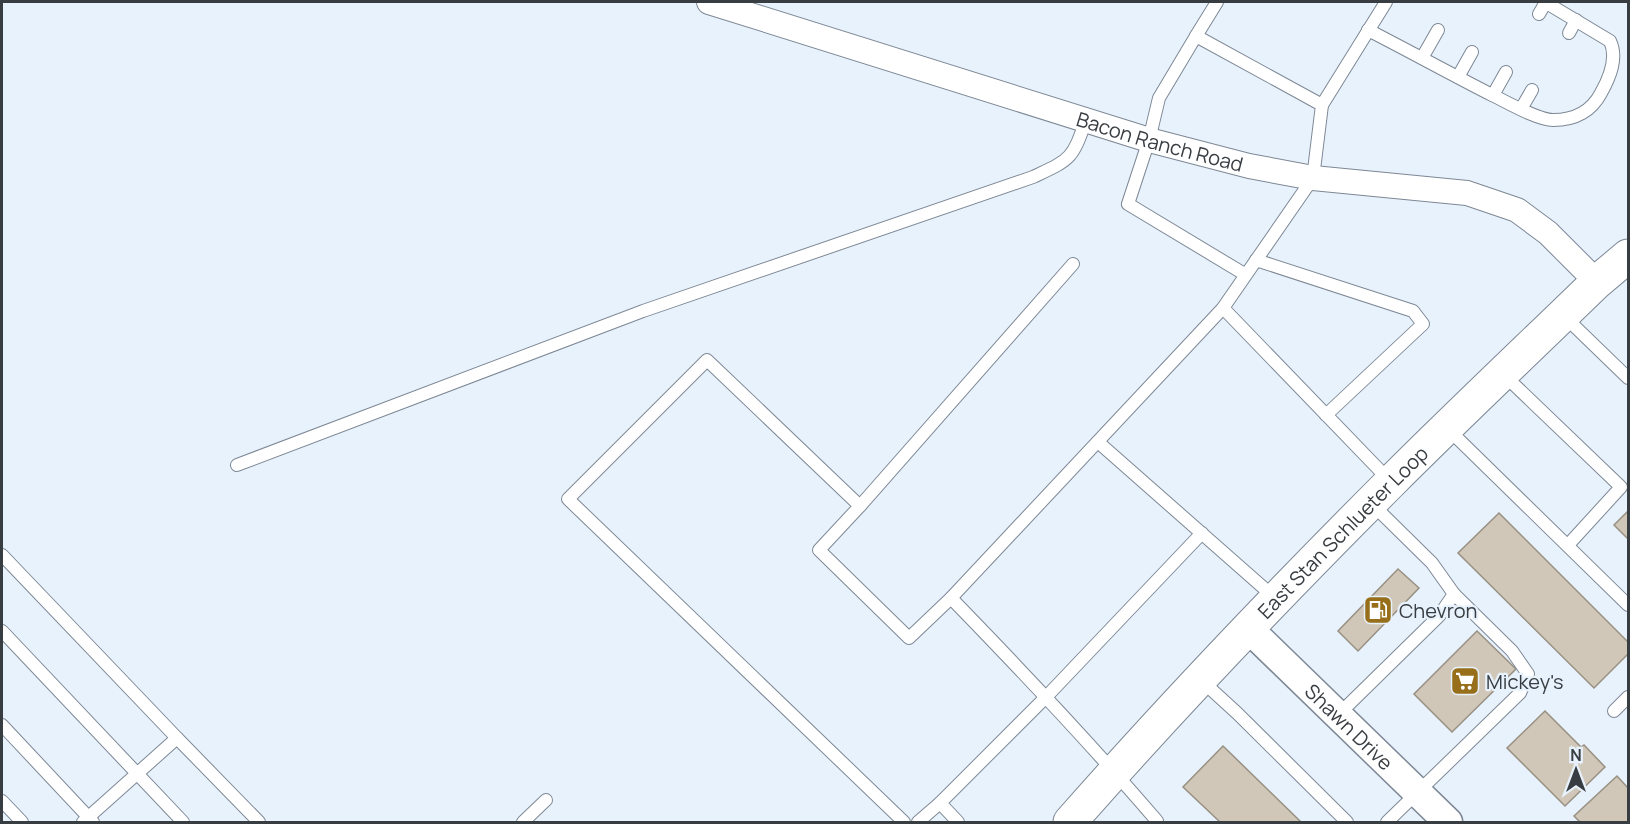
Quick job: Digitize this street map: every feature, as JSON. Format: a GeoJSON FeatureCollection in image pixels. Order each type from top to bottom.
{"type":"FeatureCollection","features":[{"type":"Feature","properties":{"kind":"main road","name":"East Stan Schlueter Loop"},"geometry":{"type":"LineString","coordinates":[[1070,822],[1249,629],[1381,493],[1596,282],[1629,256]]}},
{"type":"Feature","properties":{"kind":"street","name":"Bacon Ranch Road"},"geometry":{"type":"LineString","coordinates":[[709,2],[1149,140],[1249,166],[1313,178],[1467,193],[1517,210],[1548,233],[1596,282]]}},
{"type":"Feature","properties":{"kind":"street","name":"Shawn Drive"},"geometry":{"type":"LineString","coordinates":[[1249,629],[1448,822]]}},
{"type":"Feature","properties":{"kind":"lane"},"geometry":{"type":"LineString","coordinates":[[1217,2],[1159,98],[1149,140],[1128,204],[1246,275]]}},
{"type":"Feature","properties":{"kind":"lane"},"geometry":{"type":"LineString","coordinates":[[1073,264],[819,550],[909,638],[951,598],[1223,308],[1313,178],[1322,105],[1386,2]]}},
{"type":"Feature","properties":{"kind":"lane"},"geometry":{"type":"LineString","coordinates":[[1368,30],[1521,109],[1551,120],[1572,118],[1586,113],[1598,99],[1606,84],[1614,50],[1610,41],[1546,2],[1539,14]]}},
{"type":"Feature","properties":{"kind":"lane"},"geometry":{"type":"LineString","coordinates":[[1569,33],[1576,20]]}},
{"type":"Feature","properties":{"kind":"lane"},"geometry":{"type":"LineString","coordinates":[[1422,58],[1438,30]]}},
{"type":"Feature","properties":{"kind":"lane"},"geometry":{"type":"LineString","coordinates":[[1196,36],[1322,105]]}},
{"type":"Feature","properties":{"kind":"lane"},"geometry":{"type":"LineString","coordinates":[[1458,77],[1472,52]]}},
{"type":"Feature","properties":{"kind":"lane"},"geometry":{"type":"LineString","coordinates":[[1493,95],[1506,72]]}},
{"type":"Feature","properties":{"kind":"lane"},"geometry":{"type":"LineString","coordinates":[[1521,109],[1532,90]]}},
{"type":"Feature","properties":{"kind":"lane"},"geometry":{"type":"LineString","coordinates":[[237,465],[643,311],[1033,177],[1063,163],[1076,151],[1086,120]]}},
{"type":"Feature","properties":{"kind":"lane"},"geometry":{"type":"LineString","coordinates":[[1256,260],[1413,311],[1423,324],[1326,415]]}},
{"type":"Feature","properties":{"kind":"lane"},"geometry":{"type":"LineString","coordinates":[[1223,308],[1326,415],[1454,594],[1512,651],[1528,674],[1520,693],[1387,822]]}},
{"type":"Feature","properties":{"kind":"lane"},"geometry":{"type":"LineString","coordinates":[[1563,315],[1629,378]]}},
{"type":"Feature","properties":{"kind":"lane"},"geometry":{"type":"LineString","coordinates":[[860,506],[707,360],[568,499],[904,822]]}},
{"type":"Feature","properties":{"kind":"lane"},"geometry":{"type":"LineString","coordinates":[[1503,374],[1621,487],[1568,545]]}},
{"type":"Feature","properties":{"kind":"lane"},"geometry":{"type":"LineString","coordinates":[[1447,428],[1629,605]]}},
{"type":"Feature","properties":{"kind":"lane"},"geometry":{"type":"LineString","coordinates":[[1098,442],[1277,600]]}},
{"type":"Feature","properties":{"kind":"lane"},"geometry":{"type":"LineString","coordinates":[[918,822],[1047,696],[1202,533]]}},
{"type":"Feature","properties":{"kind":"lane"},"geometry":{"type":"LineString","coordinates":[[2,555],[259,822]]}},
{"type":"Feature","properties":{"kind":"lane"},"geometry":{"type":"LineString","coordinates":[[1338,715],[1439,616],[1454,594]]}},
{"type":"Feature","properties":{"kind":"lane"},"geometry":{"type":"LineString","coordinates":[[951,598],[1047,696],[1115,771],[1156,822]]}},
{"type":"Feature","properties":{"kind":"lane"},"geometry":{"type":"LineString","coordinates":[[2,631],[183,822]]}},
{"type":"Feature","properties":{"kind":"lane"},"geometry":{"type":"LineString","coordinates":[[1201,680],[1347,822]]}},
{"type":"Feature","properties":{"kind":"lane"},"geometry":{"type":"LineString","coordinates":[[1614,711],[1629,697]]}},
{"type":"Feature","properties":{"kind":"lane"},"geometry":{"type":"LineString","coordinates":[[2,725],[88,821],[177,738]]}},
{"type":"Feature","properties":{"kind":"lane"},"geometry":{"type":"LineString","coordinates":[[523,822],[546,800]]}},
{"type":"Feature","properties":{"kind":"lane"},"geometry":{"type":"LineString","coordinates":[[2,801],[22,822]]}},
{"type":"Feature","properties":{"kind":"lane"},"geometry":{"type":"LineString","coordinates":[[940,802],[958,822]]}},
{"type":"Feature","properties":{"kind":"building"},"geometry":{"type":"Polygon","coordinates":[[[1628,511],[1628,539],[1614,525],[1628,511]]]}},
{"type":"Feature","properties":{"kind":"building"},"geometry":{"type":"Polygon","coordinates":[[[1499,513],[1628,642],[1628,654],[1594,688],[1458,553],[1499,513]]]}},
{"type":"Feature","properties":{"kind":"building","name":"Chevron"},"geometry":{"type":"Polygon","coordinates":[[[1398,569],[1419,588],[1358,651],[1338,631],[1398,569]]]}},
{"type":"Feature","properties":{"kind":"building","name":"Mickey's"},"geometry":{"type":"Polygon","coordinates":[[[1477,631],[1516,669],[1452,732],[1414,694],[1477,631]]]}},
{"type":"Feature","properties":{"kind":"building"},"geometry":{"type":"Polygon","coordinates":[[[1545,711],[1605,767],[1565,806],[1507,748],[1545,711]]]}},
{"type":"Feature","properties":{"kind":"building"},"geometry":{"type":"Polygon","coordinates":[[[1223,746],[1301,822],[1220,822],[1183,787],[1223,746]]]}},
{"type":"Feature","properties":{"kind":"building"},"geometry":{"type":"Polygon","coordinates":[[[1617,776],[1628,788],[1628,822],[1580,822],[1574,816],[1617,776]]]}},
{"type":"Feature","properties":{"kind":"place","name":"Chevron"},"geometry":{"type":"Point","coordinates":[1378,610]}},
{"type":"Feature","properties":{"kind":"place","name":"Mickey's"},"geometry":{"type":"Point","coordinates":[1465,681]}}]}
